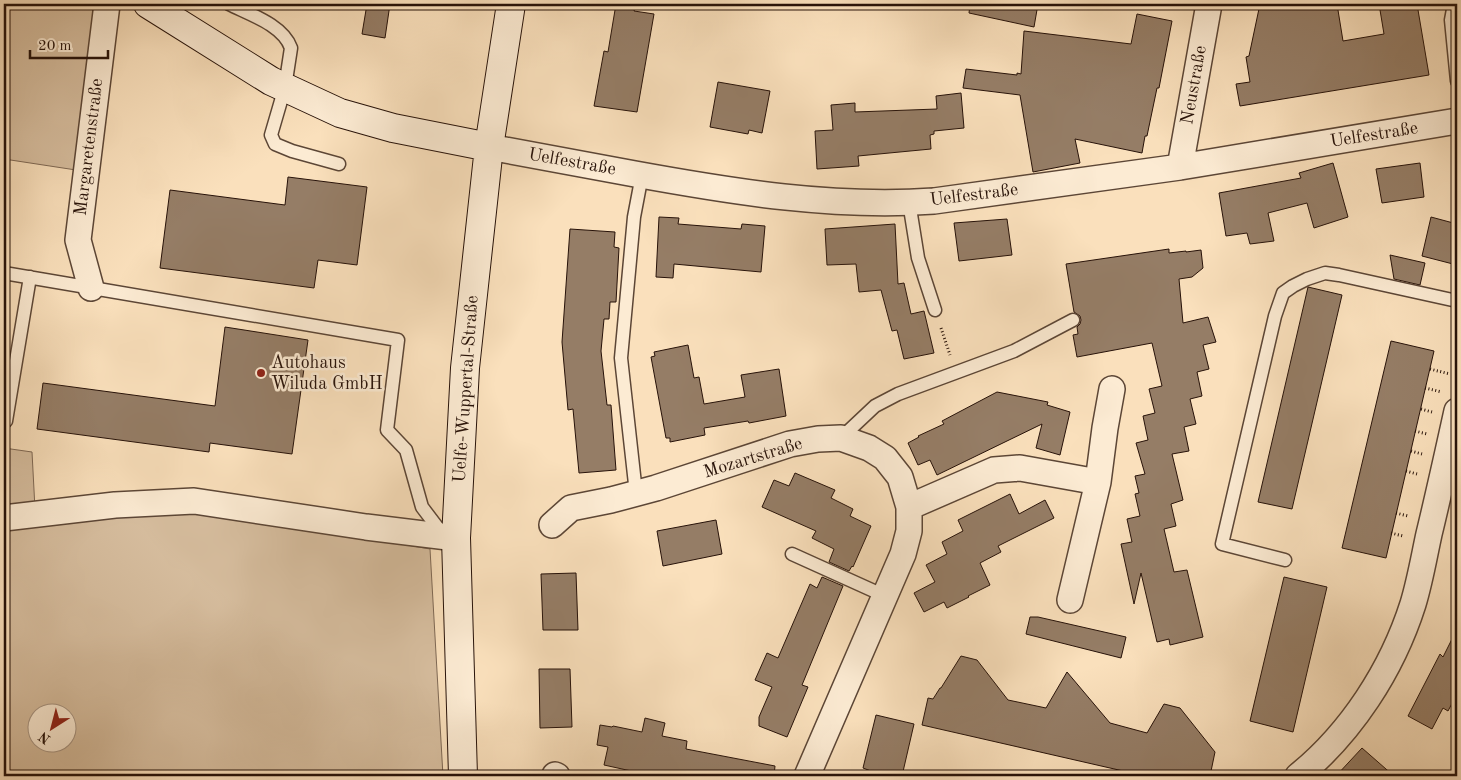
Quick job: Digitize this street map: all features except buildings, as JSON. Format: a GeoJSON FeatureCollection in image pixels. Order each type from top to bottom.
{"type":"FeatureCollection","features":[{"type":"Feature","properties":{"kind":"main road"},"geometry":{"type":"LineString","coordinates":[[148,4],[271,81],[340,113],[393,128],[489,147]]}},
{"type":"Feature","properties":{"kind":"main road","name":"Uelfe-Wuppertal-Straße"},"geometry":{"type":"LineString","coordinates":[[463,776],[450,537],[465,368],[489,147],[511,4]]}},
{"type":"Feature","properties":{"kind":"street","name":"Margaretenstraße"},"geometry":{"type":"LineString","coordinates":[[91,288],[78,240],[107,4]]}},
{"type":"Feature","properties":{"kind":"street","name":"Neustraße"},"geometry":{"type":"LineString","coordinates":[[1180,167],[1209,4]]}},
{"type":"Feature","properties":{"kind":"street","name":"Uelfestraße"},"geometry":{"type":"LineString","coordinates":[[489,147],[700,186],[790,198],[833,201],[909,202],[1180,167],[1457,121]]}},
{"type":"Feature","properties":{"kind":"street"},"geometry":{"type":"LineString","coordinates":[[1070,600],[1098,482],[1112,389]]}},
{"type":"Feature","properties":{"kind":"street"},"geometry":{"type":"LineString","coordinates":[[1298,776],[1311,766],[1338,738],[1358,713],[1382,676],[1397,644],[1412,604],[1451,402]]}},
{"type":"Feature","properties":{"kind":"street","name":"Mozartstraße"},"geometry":{"type":"LineString","coordinates":[[552,525],[571,508],[666,485],[790,444],[818,439],[841,438],[869,448],[885,458],[900,476],[909,507],[909,531],[903,554],[807,776]]}},
{"type":"Feature","properties":{"kind":"street"},"geometry":{"type":"LineString","coordinates":[[909,507],[994,470],[1020,468],[1098,482]]}},
{"type":"Feature","properties":{"kind":"street"},"geometry":{"type":"LineString","coordinates":[[4,518],[115,505],[194,501],[366,527],[450,537]]}},
{"type":"Feature","properties":{"kind":"lane"},"geometry":{"type":"LineString","coordinates":[[229,4],[277,29],[289,42],[291,48],[285,88],[271,135],[275,144],[292,151],[339,164]]}},
{"type":"Feature","properties":{"kind":"lane"},"geometry":{"type":"LineString","coordinates":[[1454,4],[1451,20],[1457,81]]}},
{"type":"Feature","properties":{"kind":"lane"},"geometry":{"type":"LineString","coordinates":[[636,493],[621,358],[634,217],[642,175]]}},
{"type":"Feature","properties":{"kind":"lane"},"geometry":{"type":"LineString","coordinates":[[909,202],[918,258],[935,310]]}},
{"type":"Feature","properties":{"kind":"lane"},"geometry":{"type":"LineString","coordinates":[[4,273],[398,340],[387,430],[406,450],[422,507],[450,537]]}},
{"type":"Feature","properties":{"kind":"lane"},"geometry":{"type":"LineString","coordinates":[[1284,560],[1222,544],[1275,316],[1283,293],[1307,279],[1325,273],[1457,301]]}},
{"type":"Feature","properties":{"kind":"lane"},"geometry":{"type":"LineString","coordinates":[[4,420],[6,421],[30,276]]}},
{"type":"Feature","properties":{"kind":"lane"},"geometry":{"type":"LineString","coordinates":[[841,438],[875,406],[898,394],[1014,351],[1073,320]]}},
{"type":"Feature","properties":{"kind":"lane"},"geometry":{"type":"LineString","coordinates":[[792,554],[885,596]]}},
{"type":"Feature","properties":{"kind":"path"},"geometry":{"type":"LineString","coordinates":[[935,310],[955,372]]}},
{"type":"Feature","properties":{"kind":"path"},"geometry":{"type":"LineString","coordinates":[[1430,368],[1450,374]]}},
{"type":"Feature","properties":{"kind":"path"},"geometry":{"type":"LineString","coordinates":[[1426,388],[1451,402]]}},
{"type":"Feature","properties":{"kind":"shaded area"},"geometry":{"type":"Polygon","coordinates":[[[4,4],[98,4],[76,170],[4,159],[4,4]]]}},
{"type":"Feature","properties":{"kind":"shaded area"},"geometry":{"type":"Polygon","coordinates":[[[4,448],[32,452],[35,509],[4,512],[4,448]]]}},
{"type":"Feature","properties":{"kind":"shaded area"},"geometry":{"type":"Polygon","coordinates":[[[207,510],[430,549],[443,776],[4,776],[4,525],[207,510]]]}},
{"type":"Feature","properties":{"kind":"place","name":"Autohaus Wiluda GmbH"},"geometry":{"type":"Point","coordinates":[261,373]}}]}
